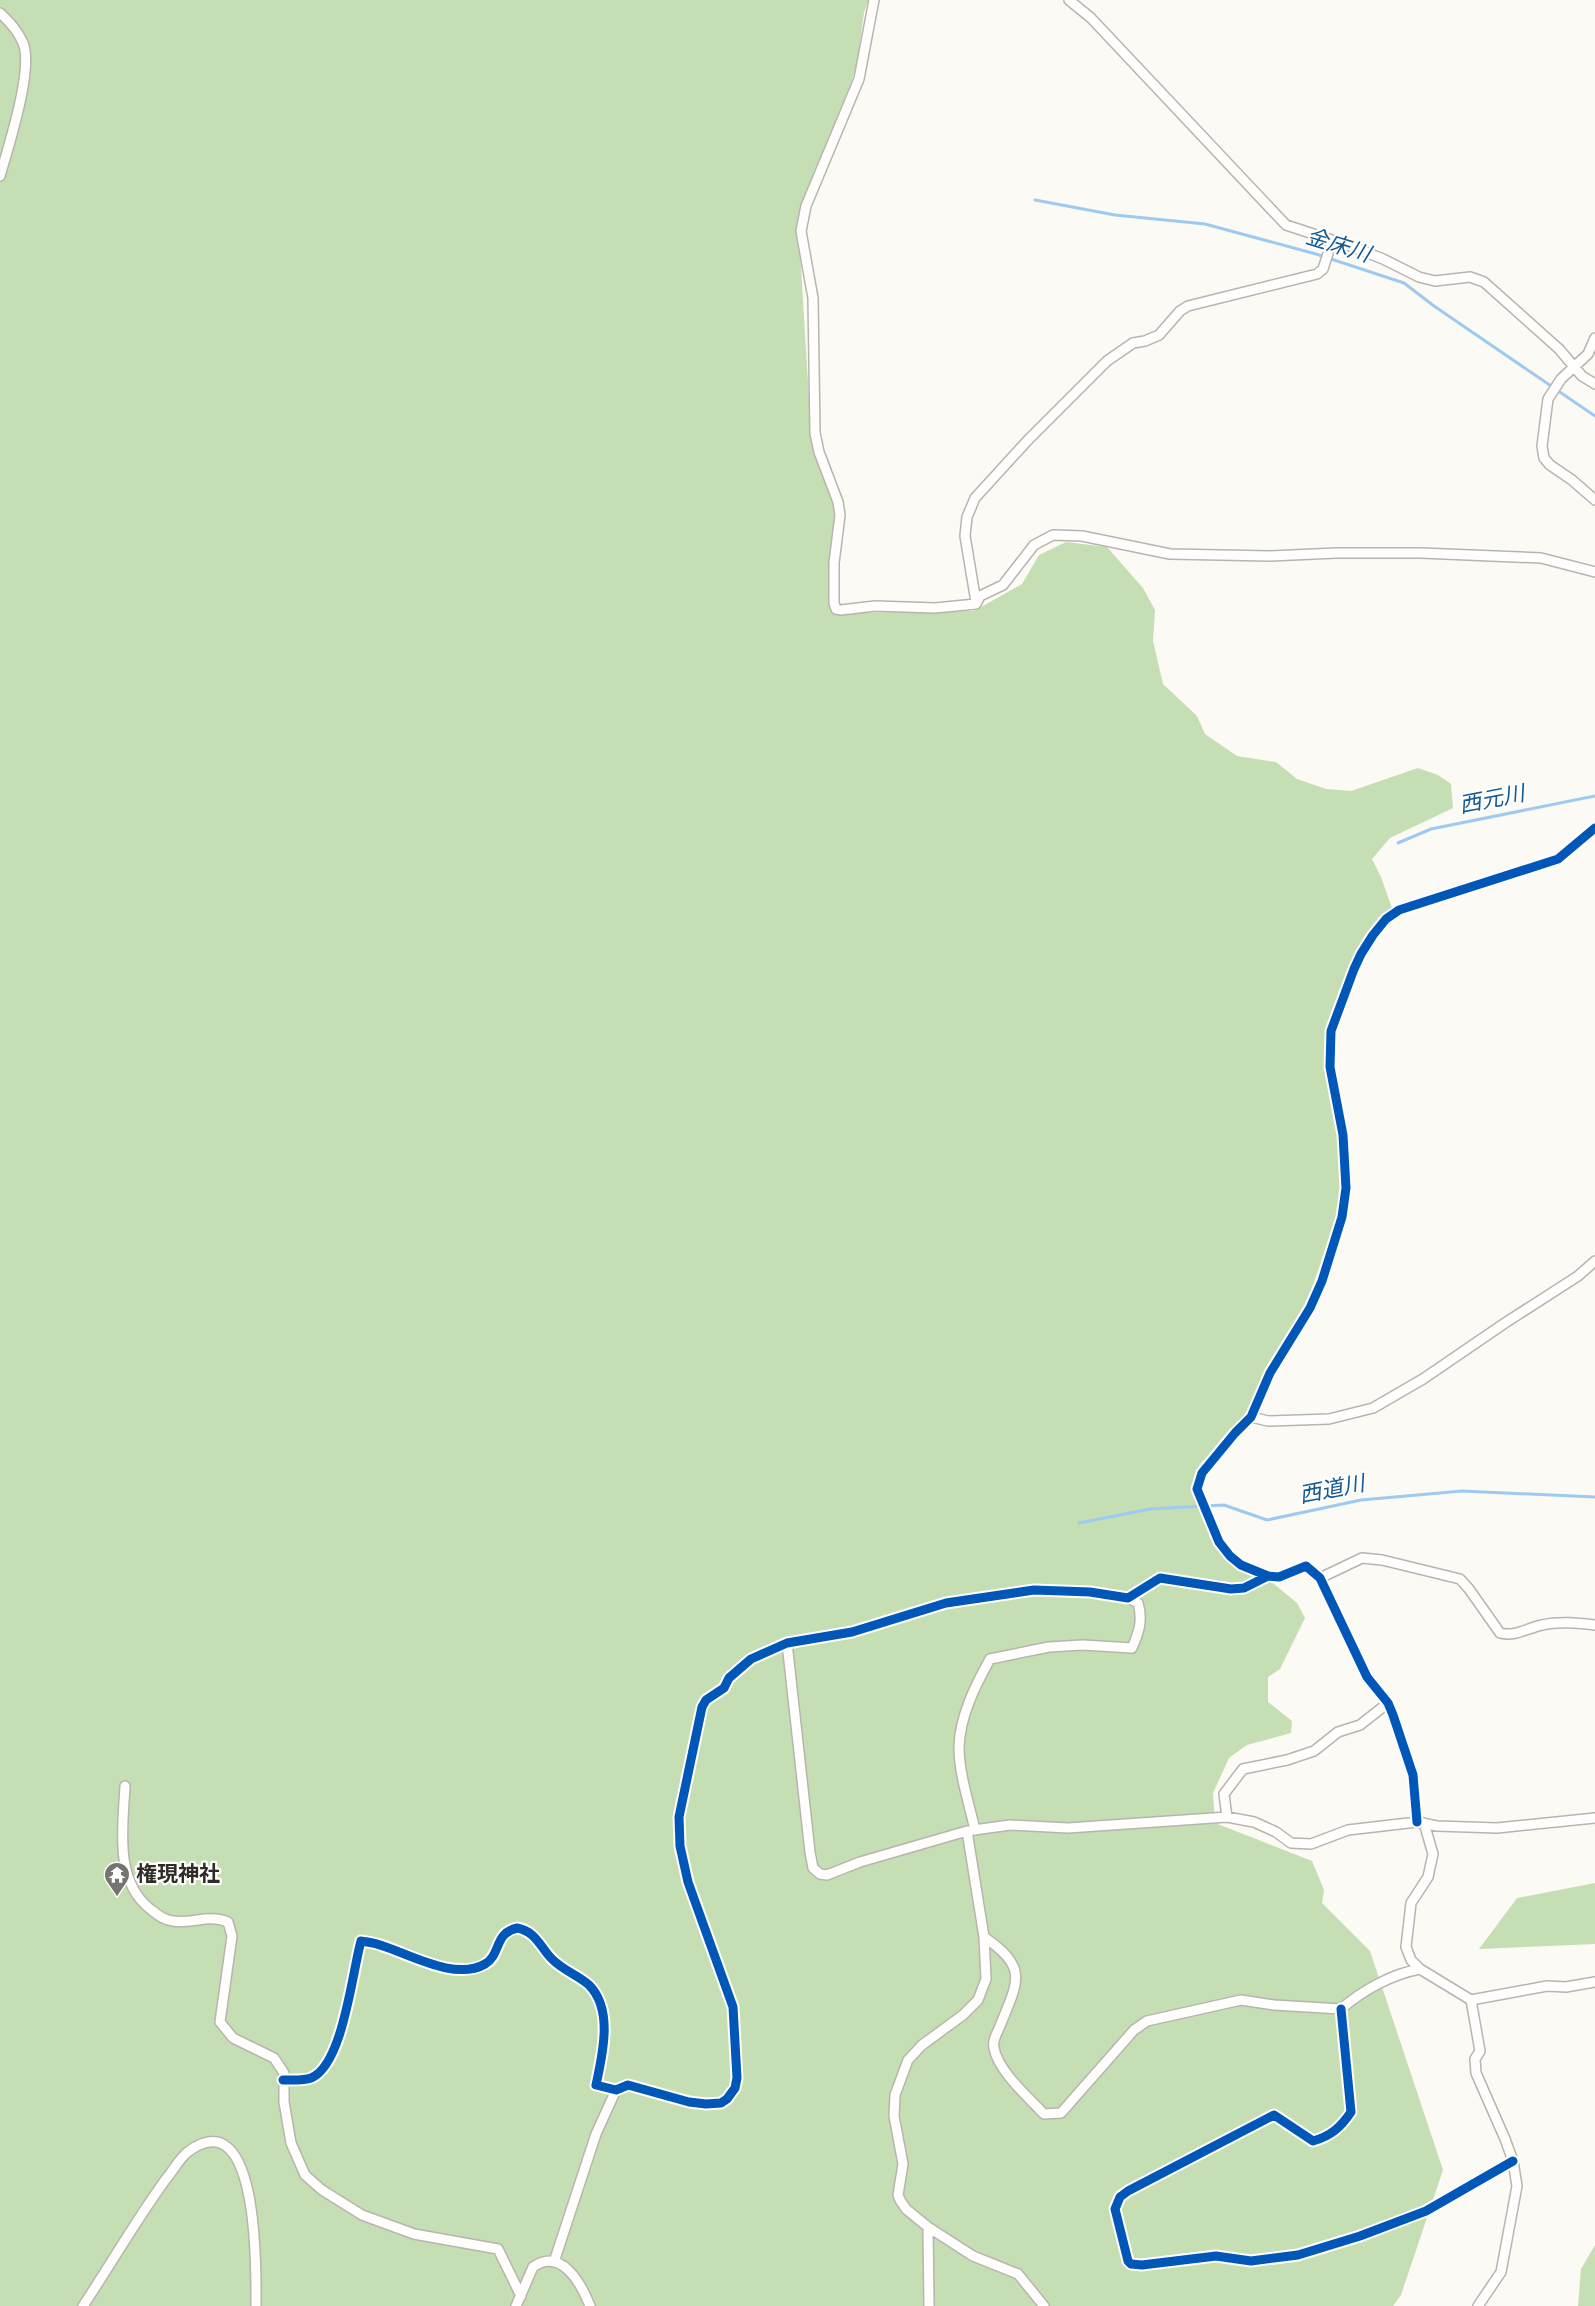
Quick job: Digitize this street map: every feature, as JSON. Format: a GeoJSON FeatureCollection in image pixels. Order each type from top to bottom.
{"type":"FeatureCollection","features":[{"type":"Feature","properties":{"kind":"street"},"geometry":{"type":"LineString","coordinates":[[874,0],[859,79],[806,206],[801,231],[813,298],[815,433],[819,452],[832,482],[840,515],[834,563],[834,603],[836,609],[841,610],[875,606],[935,608],[976,604]]}},
{"type":"Feature","properties":{"kind":"street"},"geometry":{"type":"LineString","coordinates":[[1069,0],[1091,18],[1280,220],[1331,245],[1353,247],[1419,277],[1435,281],[1470,277],[1484,282],[1559,349],[1582,376],[1595,384]]}},
{"type":"Feature","properties":{"kind":"street"},"geometry":{"type":"LineString","coordinates":[[0,13],[23,42],[26,61],[24,84],[0,176]]}},
{"type":"Feature","properties":{"kind":"street"},"geometry":{"type":"LineString","coordinates":[[976,604],[976,591],[965,536],[967,517],[975,498],[1028,440],[1107,361],[1133,343],[1159,335],[1180,311],[1188,306],[1317,274],[1324,266],[1331,245]]}},
{"type":"Feature","properties":{"kind":"street"},"geometry":{"type":"LineString","coordinates":[[1595,338],[1588,354],[1561,379],[1548,399],[1542,446],[1544,458],[1550,465],[1595,500]]}},
{"type":"Feature","properties":{"kind":"street"},"geometry":{"type":"LineString","coordinates":[[976,604],[980,596],[1003,585],[1034,545],[1053,535],[1095,538],[1170,554],[1270,556],[1421,553],[1541,558],[1595,572]]}},
{"type":"Feature","properties":{"kind":"street"},"geometry":{"type":"LineString","coordinates":[[1595,828],[1558,859],[1399,910],[1386,919],[1373,934],[1353,969],[1331,1031],[1330,1067],[1343,1135],[1346,1188],[1342,1217],[1322,1281],[1310,1308],[1270,1373],[1251,1417],[1202,1473],[1197,1489],[1219,1542],[1241,1565],[1268,1576],[1279,1577],[1306,1566],[1320,1578],[1367,1677],[1388,1703],[1413,1776],[1414,1801],[1420,1823],[1433,1854],[1428,1877],[1411,1903],[1407,1947],[1411,1960],[1420,1969],[1471,2000],[1547,1986],[1566,1987],[1595,1982]]}},
{"type":"Feature","properties":{"kind":"street"},"geometry":{"type":"LineString","coordinates":[[1251,1417],[1268,1421],[1329,1419],[1349,1416],[1373,1408],[1423,1379],[1504,1323],[1578,1276],[1595,1261]]}},
{"type":"Feature","properties":{"kind":"street"},"geometry":{"type":"LineString","coordinates":[[1320,1578],[1332,1570],[1362,1558],[1382,1560],[1460,1580],[1469,1589],[1500,1634],[1511,1636],[1542,1625],[1569,1622],[1595,1625]]}},
{"type":"Feature","properties":{"kind":"street"},"geometry":{"type":"LineString","coordinates":[[1128,1598],[1160,1578],[1231,1589],[1244,1588],[1268,1576]]}},
{"type":"Feature","properties":{"kind":"street"},"geometry":{"type":"LineString","coordinates":[[283,2080],[311,2078],[329,2062],[346,2016],[361,1941],[381,1945],[438,1967],[462,1969],[485,1964],[490,1960],[503,1935],[517,1928],[533,1935],[551,1959],[589,1985],[597,1996],[602,2012],[605,2038],[596,2085],[616,2090],[628,2085],[689,2102],[721,2103],[735,2088],[737,2078],[733,2007],[688,1882],[680,1846],[679,1817],[695,1733],[704,1704],[724,1688],[729,1678],[751,1659],[786,1643],[852,1632],[946,1603],[1034,1590],[1090,1592],[1128,1598],[1138,1603],[1142,1617],[1132,1648],[1083,1645],[1049,1647],[990,1659],[976,1684],[961,1725],[959,1748],[984,1937],[986,1979],[978,2000],[963,2015],[922,2045],[908,2060],[896,2095],[894,2116],[903,2164],[899,2188],[900,2200],[906,2209],[928,2227],[973,2256],[1018,2274],[1044,2306]]}},
{"type":"Feature","properties":{"kind":"street"},"geometry":{"type":"LineString","coordinates":[[786,1643],[810,1852],[815,1871],[820,1874],[827,1875],[860,1862],[971,1831],[1010,1826],[1068,1828],[1227,1817],[1254,1822],[1276,1832],[1291,1843],[1311,1844],[1348,1830],[1420,1823],[1497,1828],[1595,1818]]}},
{"type":"Feature","properties":{"kind":"street"},"geometry":{"type":"LineString","coordinates":[[1227,1817],[1224,1794],[1243,1769],[1287,1760],[1314,1751],[1338,1732],[1360,1725],[1388,1703]]}},
{"type":"Feature","properties":{"kind":"street"},"geometry":{"type":"LineString","coordinates":[[125,1786],[122,1837],[125,1864],[128,1875],[144,1903],[161,1917],[174,1921],[212,1917],[228,1922],[232,1936],[220,2022],[233,2038],[274,2058],[284,2073],[284,2102],[291,2143],[305,2175],[321,2190],[362,2215],[414,2234],[498,2249],[520,2296]]}},
{"type":"Feature","properties":{"kind":"street"},"geometry":{"type":"LineString","coordinates":[[984,1937],[1004,1951],[1013,1963],[1017,1975],[1009,2004],[993,2042],[994,2049],[1000,2063],[1018,2087],[1044,2114],[1061,2113],[1134,2030],[1148,2021],[1241,2000],[1274,2005],[1341,2009],[1353,1999],[1399,1973],[1420,1969]]}},
{"type":"Feature","properties":{"kind":"street"},"geometry":{"type":"LineString","coordinates":[[1471,2000],[1480,2051],[1475,2059],[1476,2073],[1505,2139],[1517,2186],[1501,2272],[1478,2306]]}},
{"type":"Feature","properties":{"kind":"street"},"geometry":{"type":"LineString","coordinates":[[1341,2009],[1351,2112],[1344,2122],[1329,2136],[1313,2141],[1274,2115],[1128,2191],[1117,2202],[1115,2209],[1128,2261],[1131,2264],[1142,2265],[1216,2256],[1251,2261],[1298,2255],[1360,2236],[1426,2211],[1512,2161]]}},
{"type":"Feature","properties":{"kind":"street"},"geometry":{"type":"LineString","coordinates":[[554,2262],[596,2134],[616,2090]]}},
{"type":"Feature","properties":{"kind":"street"},"geometry":{"type":"LineString","coordinates":[[83,2306],[144,2209],[187,2152],[208,2142],[219,2143],[228,2148],[236,2158],[247,2184],[252,2208],[256,2306]]}},
{"type":"Feature","properties":{"kind":"street"},"geometry":{"type":"LineString","coordinates":[[928,2227],[929,2306]]}},
{"type":"Feature","properties":{"kind":"street"},"geometry":{"type":"LineString","coordinates":[[516,2306],[533,2267],[540,2262],[554,2262],[573,2275],[590,2306]]}},
{"type":"Feature","properties":{"kind":"green space"},"geometry":{"type":"Polygon","coordinates":[[[0,0],[868,0],[857,63],[849,90],[798,218],[811,432],[837,519],[831,555],[832,613],[974,611],[1022,584],[1039,555],[1066,542],[1107,547],[1143,588],[1155,610],[1153,641],[1163,684],[1197,716],[1205,734],[1237,756],[1276,762],[1297,779],[1326,789],[1351,791],[1418,768],[1438,775],[1451,784],[1453,808],[1390,838],[1372,859],[1392,908],[1378,918],[1377,927],[1350,966],[1328,1025],[1327,1079],[1341,1149],[1341,1203],[1306,1306],[1239,1424],[1200,1464],[1196,1488],[1203,1521],[1220,1550],[1242,1572],[1268,1579],[1297,1603],[1305,1618],[1280,1669],[1268,1677],[1268,1702],[1292,1721],[1291,1733],[1247,1745],[1229,1758],[1213,1793],[1215,1823],[1312,1861],[1324,1890],[1322,1903],[1370,1951],[1443,2170],[1401,2295],[1393,2306],[0,2306],[0,0]]]}},
{"type":"Feature","properties":{"kind":"green space"},"geometry":{"type":"Polygon","coordinates":[[[1595,1883],[1595,1944],[1479,1949],[1517,1898],[1595,1883]]]}},
{"type":"Feature","properties":{"kind":"green space"},"geometry":{"type":"Polygon","coordinates":[[[1595,2245],[1595,2306],[1578,2306],[1581,2269],[1595,2245]]]}},
{"type":"Feature","properties":{"kind":"waterway","name":"金床川"},"geometry":{"type":"LineString","coordinates":[[1035,200],[1115,215],[1205,224],[1316,254],[1404,283],[1595,416]]}},
{"type":"Feature","properties":{"kind":"waterway","name":"西元川"},"geometry":{"type":"LineString","coordinates":[[1398,843],[1431,829],[1595,796]]}},
{"type":"Feature","properties":{"kind":"waterway","name":"西道川"},"geometry":{"type":"LineString","coordinates":[[1079,1523],[1150,1509],[1224,1505],[1267,1520],[1361,1500],[1462,1491],[1595,1497]]}},
{"type":"Feature","properties":{"kind":"cycle path"},"geometry":{"type":"LineString","coordinates":[[1417,1822],[1413,1775],[1393,1715],[1388,1703],[1367,1677],[1320,1578],[1306,1566],[1279,1577],[1268,1576],[1241,1565],[1219,1542],[1197,1489],[1202,1473],[1251,1417],[1270,1373],[1310,1308],[1322,1281],[1342,1217],[1346,1188],[1343,1135],[1330,1067],[1331,1031],[1361,954],[1386,919],[1399,910],[1558,859],[1595,828]]}},
{"type":"Feature","properties":{"kind":"cycle path"},"geometry":{"type":"LineString","coordinates":[[283,2080],[311,2078],[322,2070],[331,2056],[345,2017],[361,1941],[380,1945],[434,1965],[461,1970],[485,1964],[494,1955],[505,1934],[517,1928],[533,1936],[555,1962],[585,1981],[597,1995],[604,2020],[604,2033],[596,2085],[616,2090],[628,2085],[689,2102],[721,2103],[735,2088],[737,2078],[733,2007],[688,1882],[680,1846],[679,1817],[702,1707],[706,1700],[724,1688],[729,1678],[751,1659],[787,1643],[852,1632],[946,1603],[1034,1590],[1090,1592],[1128,1598],[1160,1578],[1231,1589],[1244,1588],[1268,1576]]}},
{"type":"Feature","properties":{"kind":"cycle path"},"geometry":{"type":"LineString","coordinates":[[1341,2009],[1351,2112],[1343,2122],[1330,2134],[1313,2141],[1274,2115],[1128,2191],[1120,2197],[1115,2209],[1128,2261],[1131,2264],[1142,2265],[1216,2256],[1251,2261],[1298,2255],[1360,2236],[1426,2211],[1513,2161]]}},
{"type":"Feature","properties":{"kind":"place","name":"権現神社"},"geometry":{"type":"Point","coordinates":[117,1898]}}]}
